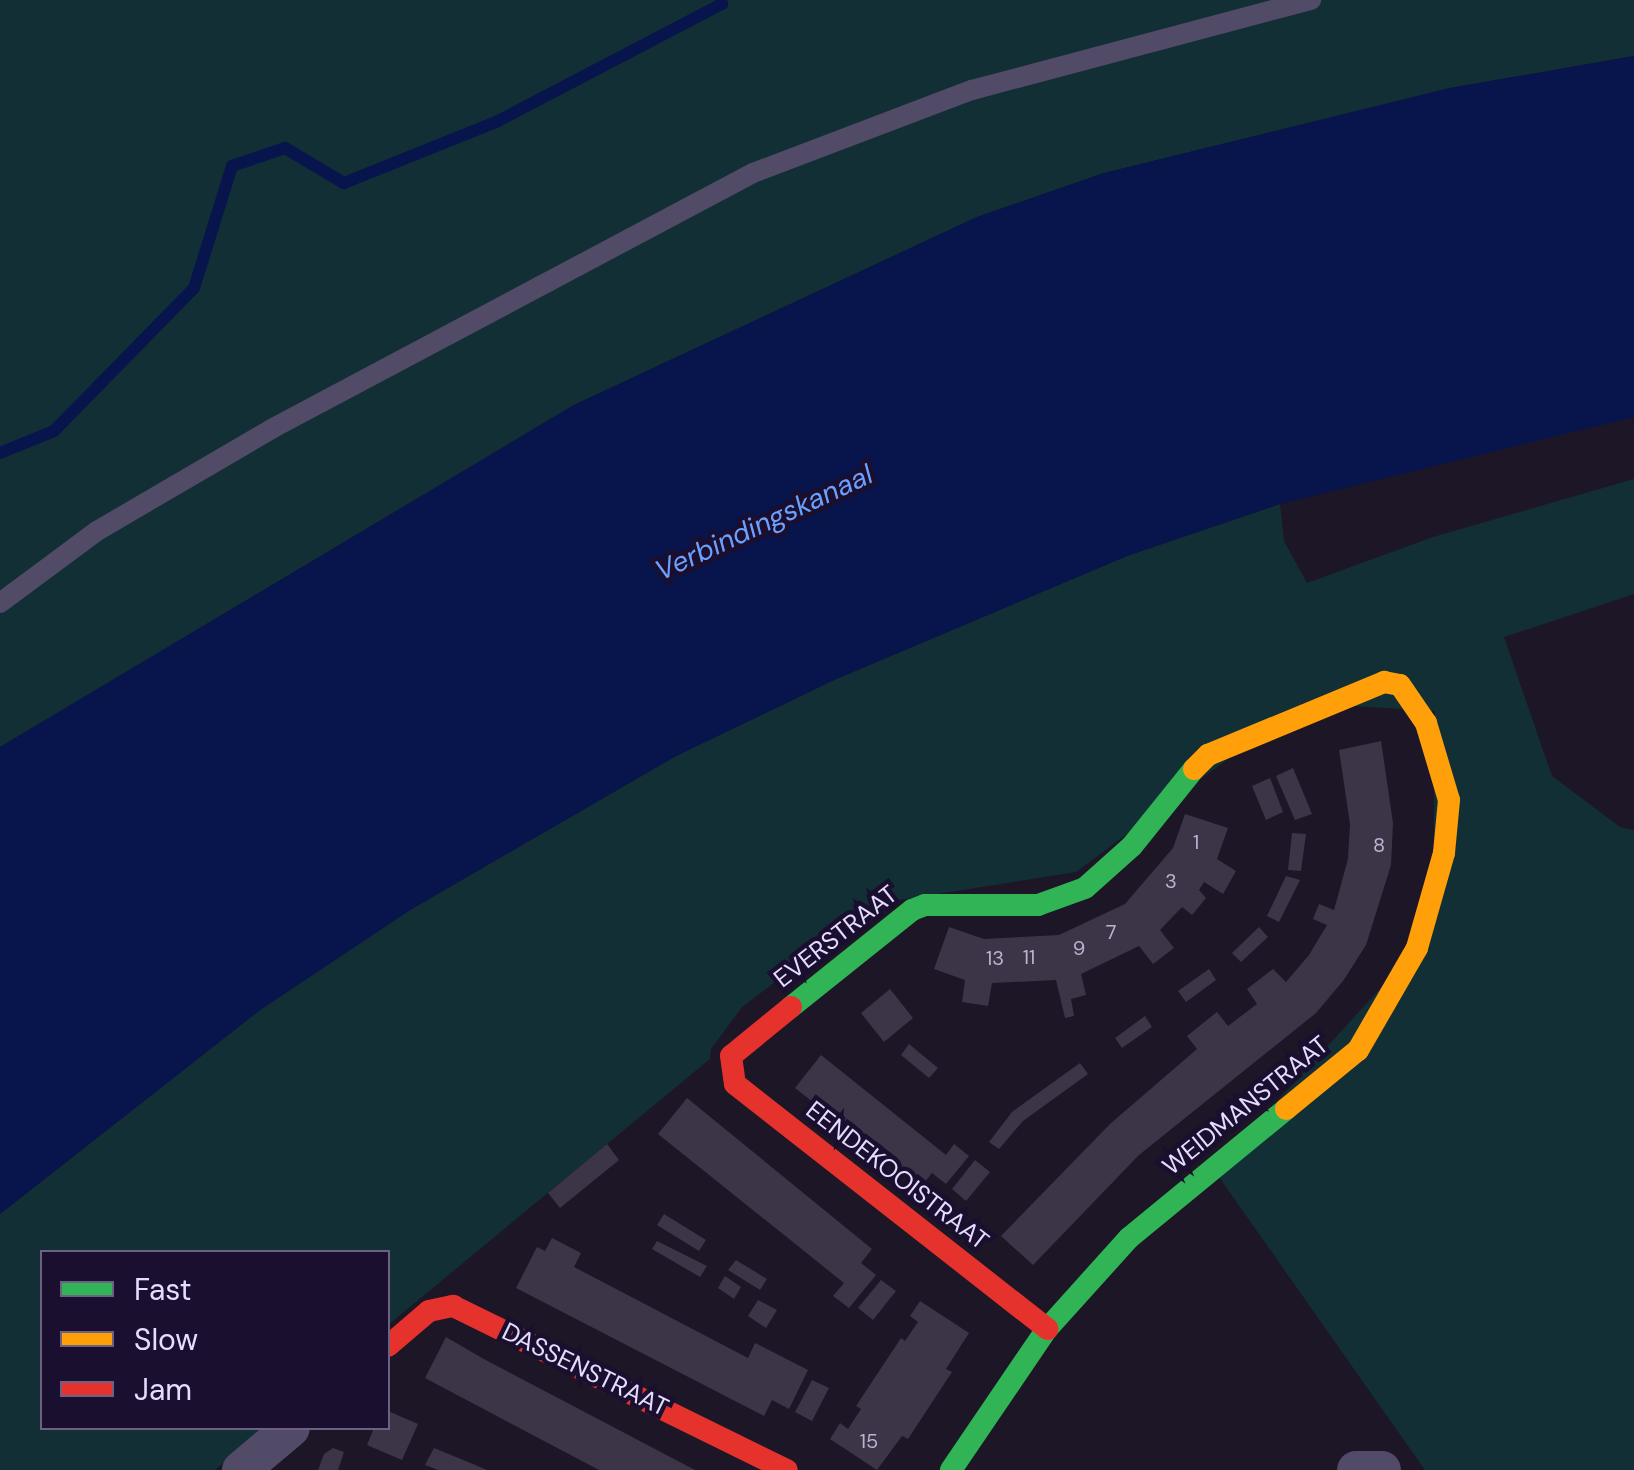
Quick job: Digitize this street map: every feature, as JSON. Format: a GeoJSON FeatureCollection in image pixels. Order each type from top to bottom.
{"type":"FeatureCollection","features":[{"type":"Feature","properties":{"kind":"street","name":"EVERSTRAAT"},"geometry":{"type":"LineString","coordinates":[[731,1056],[912,910],[925,905],[1038,905],[1085,888],[1132,846],[1172,791],[1208,755],[1384,682],[1394,682]]}},
{"type":"Feature","properties":{"kind":"street","name":"WEIDMANSTRAAT"},"geometry":{"type":"LineString","coordinates":[[951,1470],[1047,1329],[1129,1238],[1358,1050],[1417,948],[1444,853],[1449,800],[1426,723],[1394,682]]}},
{"type":"Feature","properties":{"kind":"street","name":"EENDEKOOISTRAAT"},"geometry":{"type":"LineString","coordinates":[[731,1056],[735,1084],[1047,1329]]}},
{"type":"Feature","properties":{"kind":"street","name":"DASSENSTRAAT"},"geometry":{"type":"LineString","coordinates":[[390,1344],[429,1311],[453,1306],[787,1470]]}},
{"type":"Feature","properties":{"kind":"street"},"geometry":{"type":"LineString","coordinates":[[240,1470],[289,1430]]}},
{"type":"Feature","properties":{"kind":"street"},"geometry":{"type":"LineString","coordinates":[[1356,1470],[1382,1470]]}},
{"type":"Feature","properties":{"kind":"lane"},"geometry":{"type":"LineString","coordinates":[[0,603],[97,532],[275,427],[753,172],[972,90],[1311,0]]}},
{"type":"Feature","properties":{"kind":"green space"},"geometry":{"type":"Polygon","coordinates":[[[0,0],[1634,0],[1634,56],[1450,88],[1104,173],[977,217],[574,405],[0,747],[0,0]]]}},
{"type":"Feature","properties":{"kind":"green space"},"geometry":{"type":"Polygon","coordinates":[[[1634,479],[1634,594],[1504,637],[1552,776],[1620,827],[1634,830],[1634,1470],[1425,1470],[1214,1170],[1433,931],[1435,711],[1303,703],[1076,872],[880,903],[742,1007],[711,1049],[710,1059],[390,1323],[390,1250],[40,1250],[40,1430],[262,1430],[215,1470],[0,1470],[0,1214],[260,1010],[410,910],[676,756],[834,680],[1127,556],[1280,504],[1284,541],[1307,583],[1433,537],[1634,479]]]}},
{"type":"Feature","properties":{"kind":"water","name":"Verbindingskanaal"},"geometry":{"type":"Polygon","coordinates":[[[1634,56],[1634,417],[1280,504],[1127,556],[834,680],[676,756],[410,910],[260,1010],[0,1214],[0,747],[574,405],[977,217],[1104,173],[1450,88],[1634,56]]]}},
{"type":"Feature","properties":{"kind":"building"},"geometry":{"type":"Polygon","coordinates":[[[1381,741],[1393,823],[1391,865],[1366,945],[1343,981],[1316,1013],[1139,1155],[1033,1265],[1001,1236],[1110,1124],[1197,1049],[1187,1036],[1217,1012],[1228,1026],[1257,1004],[1247,989],[1273,969],[1286,982],[1309,955],[1327,925],[1313,919],[1319,904],[1334,910],[1348,859],[1350,824],[1339,750],[1381,741]]]}},
{"type":"Feature","properties":{"kind":"building"},"geometry":{"type":"Polygon","coordinates":[[[1293,768],[1312,814],[1295,820],[1276,776],[1293,768]]]}},
{"type":"Feature","properties":{"kind":"building"},"geometry":{"type":"Polygon","coordinates":[[[1270,778],[1283,812],[1266,820],[1252,786],[1270,778]]]}},
{"type":"Feature","properties":{"kind":"building"},"geometry":{"type":"Polygon","coordinates":[[[1185,814],[1228,828],[1217,859],[1236,871],[1223,894],[1204,882],[1199,890],[1206,898],[1192,915],[1182,907],[1160,930],[1174,948],[1153,964],[1139,946],[1081,974],[1086,995],[1071,999],[1074,1016],[1065,1018],[1056,980],[992,983],[988,1006],[962,1002],[965,980],[934,969],[949,927],[984,939],[1059,935],[1125,904],[1173,848],[1185,814]]]}},
{"type":"Feature","properties":{"kind":"building"},"geometry":{"type":"Polygon","coordinates":[[[1292,833],[1306,834],[1301,871],[1288,870],[1292,833]]]}},
{"type":"Feature","properties":{"kind":"building"},"geometry":{"type":"Polygon","coordinates":[[[1286,876],[1300,880],[1279,922],[1267,916],[1286,876]]]}},
{"type":"Feature","properties":{"kind":"building"},"geometry":{"type":"Polygon","coordinates":[[[1259,927],[1268,937],[1241,962],[1232,953],[1259,927]]]}},
{"type":"Feature","properties":{"kind":"building"},"geometry":{"type":"Polygon","coordinates":[[[1209,969],[1216,980],[1186,1002],[1178,991],[1209,969]]]}},
{"type":"Feature","properties":{"kind":"building"},"geometry":{"type":"Polygon","coordinates":[[[890,989],[913,1018],[884,1042],[861,1013],[890,989]]]}},
{"type":"Feature","properties":{"kind":"building"},"geometry":{"type":"Polygon","coordinates":[[[1145,1016],[1152,1027],[1122,1048],[1115,1038],[1145,1016]]]}},
{"type":"Feature","properties":{"kind":"building"},"geometry":{"type":"Polygon","coordinates":[[[909,1044],[938,1068],[929,1078],[901,1055],[909,1044]]]}},
{"type":"Feature","properties":{"kind":"building"},"geometry":{"type":"Polygon","coordinates":[[[821,1055],[946,1155],[954,1144],[969,1156],[946,1184],[932,1173],[921,1187],[795,1088],[821,1055]]]}},
{"type":"Feature","properties":{"kind":"building"},"geometry":{"type":"Polygon","coordinates":[[[1080,1063],[1088,1074],[1023,1121],[999,1149],[989,1142],[1012,1112],[1080,1063]]]}},
{"type":"Feature","properties":{"kind":"building"},"geometry":{"type":"Polygon","coordinates":[[[687,1098],[872,1249],[861,1263],[876,1275],[849,1308],[833,1296],[844,1283],[658,1134],[687,1098]]]}},
{"type":"Feature","properties":{"kind":"building"},"geometry":{"type":"Polygon","coordinates":[[[607,1144],[619,1160],[560,1208],[548,1193],[607,1144]]]}},
{"type":"Feature","properties":{"kind":"building"},"geometry":{"type":"Polygon","coordinates":[[[975,1160],[990,1172],[966,1201],[952,1189],[975,1160]]]}},
{"type":"Feature","properties":{"kind":"building"},"geometry":{"type":"Polygon","coordinates":[[[664,1214],[706,1240],[699,1251],[657,1225],[664,1214]]]}},
{"type":"Feature","properties":{"kind":"building"},"geometry":{"type":"Polygon","coordinates":[[[552,1238],[581,1253],[574,1267],[748,1358],[755,1343],[808,1370],[789,1409],[772,1400],[764,1416],[516,1288],[537,1247],[545,1251],[552,1238]]]}},
{"type":"Feature","properties":{"kind":"building"},"geometry":{"type":"Polygon","coordinates":[[[657,1241],[707,1266],[700,1277],[652,1249],[657,1241]]]}},
{"type":"Feature","properties":{"kind":"building"},"geometry":{"type":"Polygon","coordinates":[[[736,1260],[767,1279],[760,1290],[728,1270],[736,1260]]]}},
{"type":"Feature","properties":{"kind":"building"},"geometry":{"type":"Polygon","coordinates":[[[725,1276],[741,1287],[734,1299],[718,1288],[725,1276]]]}},
{"type":"Feature","properties":{"kind":"building"},"geometry":{"type":"Polygon","coordinates":[[[881,1280],[896,1291],[873,1320],[858,1308],[881,1280]]]}},
{"type":"Feature","properties":{"kind":"building"},"geometry":{"type":"Polygon","coordinates":[[[758,1300],[777,1310],[766,1328],[748,1316],[758,1300]]]}},
{"type":"Feature","properties":{"kind":"building"},"geometry":{"type":"Polygon","coordinates":[[[920,1301],[969,1333],[946,1369],[952,1372],[908,1439],[902,1436],[877,1470],[830,1439],[840,1423],[848,1429],[861,1409],[856,1406],[901,1338],[905,1341],[918,1322],[910,1316],[920,1301]]]}},
{"type":"Feature","properties":{"kind":"building"},"geometry":{"type":"Polygon","coordinates":[[[446,1337],[695,1470],[599,1470],[425,1378],[446,1337]]]}},
{"type":"Feature","properties":{"kind":"building"},"geometry":{"type":"Polygon","coordinates":[[[812,1380],[829,1388],[812,1421],[795,1412],[812,1380]]]}},
{"type":"Feature","properties":{"kind":"building"},"geometry":{"type":"Polygon","coordinates":[[[390,1412],[418,1424],[402,1460],[367,1445],[373,1430],[390,1430],[390,1412]]]}},
{"type":"Feature","properties":{"kind":"building"},"geometry":{"type":"Polygon","coordinates":[[[333,1448],[344,1452],[338,1470],[318,1470],[324,1454],[333,1448]]]}},
{"type":"Feature","properties":{"kind":"building"},"geometry":{"type":"Polygon","coordinates":[[[434,1448],[487,1470],[438,1470],[425,1465],[434,1448]]]}},
{"type":"Feature","properties":{"kind":"waterway"},"geometry":{"type":"LineString","coordinates":[[0,453],[54,431],[194,288],[232,166],[285,148],[344,183],[498,121],[722,4],[721,0]]}},
{"type":"Feature","properties":{"kind":"traffic: fast"},"geometry":{"type":"LineString","coordinates":[[791,1007],[912,910],[925,905],[1038,905],[1085,888],[1132,846],[1194,769]]}},
{"type":"Feature","properties":{"kind":"traffic: fast"},"geometry":{"type":"LineString","coordinates":[[951,1470],[1047,1329],[1129,1238],[1286,1109]]}},
{"type":"Feature","properties":{"kind":"traffic: slow"},"geometry":{"type":"LineString","coordinates":[[1194,769],[1208,755],[1384,682],[1400,685],[1426,723],[1449,800],[1444,853],[1417,948],[1358,1050],[1286,1109]]}},
{"type":"Feature","properties":{"kind":"traffic: jam"},"geometry":{"type":"LineString","coordinates":[[791,1007],[731,1056],[735,1084],[1047,1329]]}},
{"type":"Feature","properties":{"kind":"traffic: jam"},"geometry":{"type":"LineString","coordinates":[[390,1344],[429,1311],[453,1306],[787,1470]]}}]}
